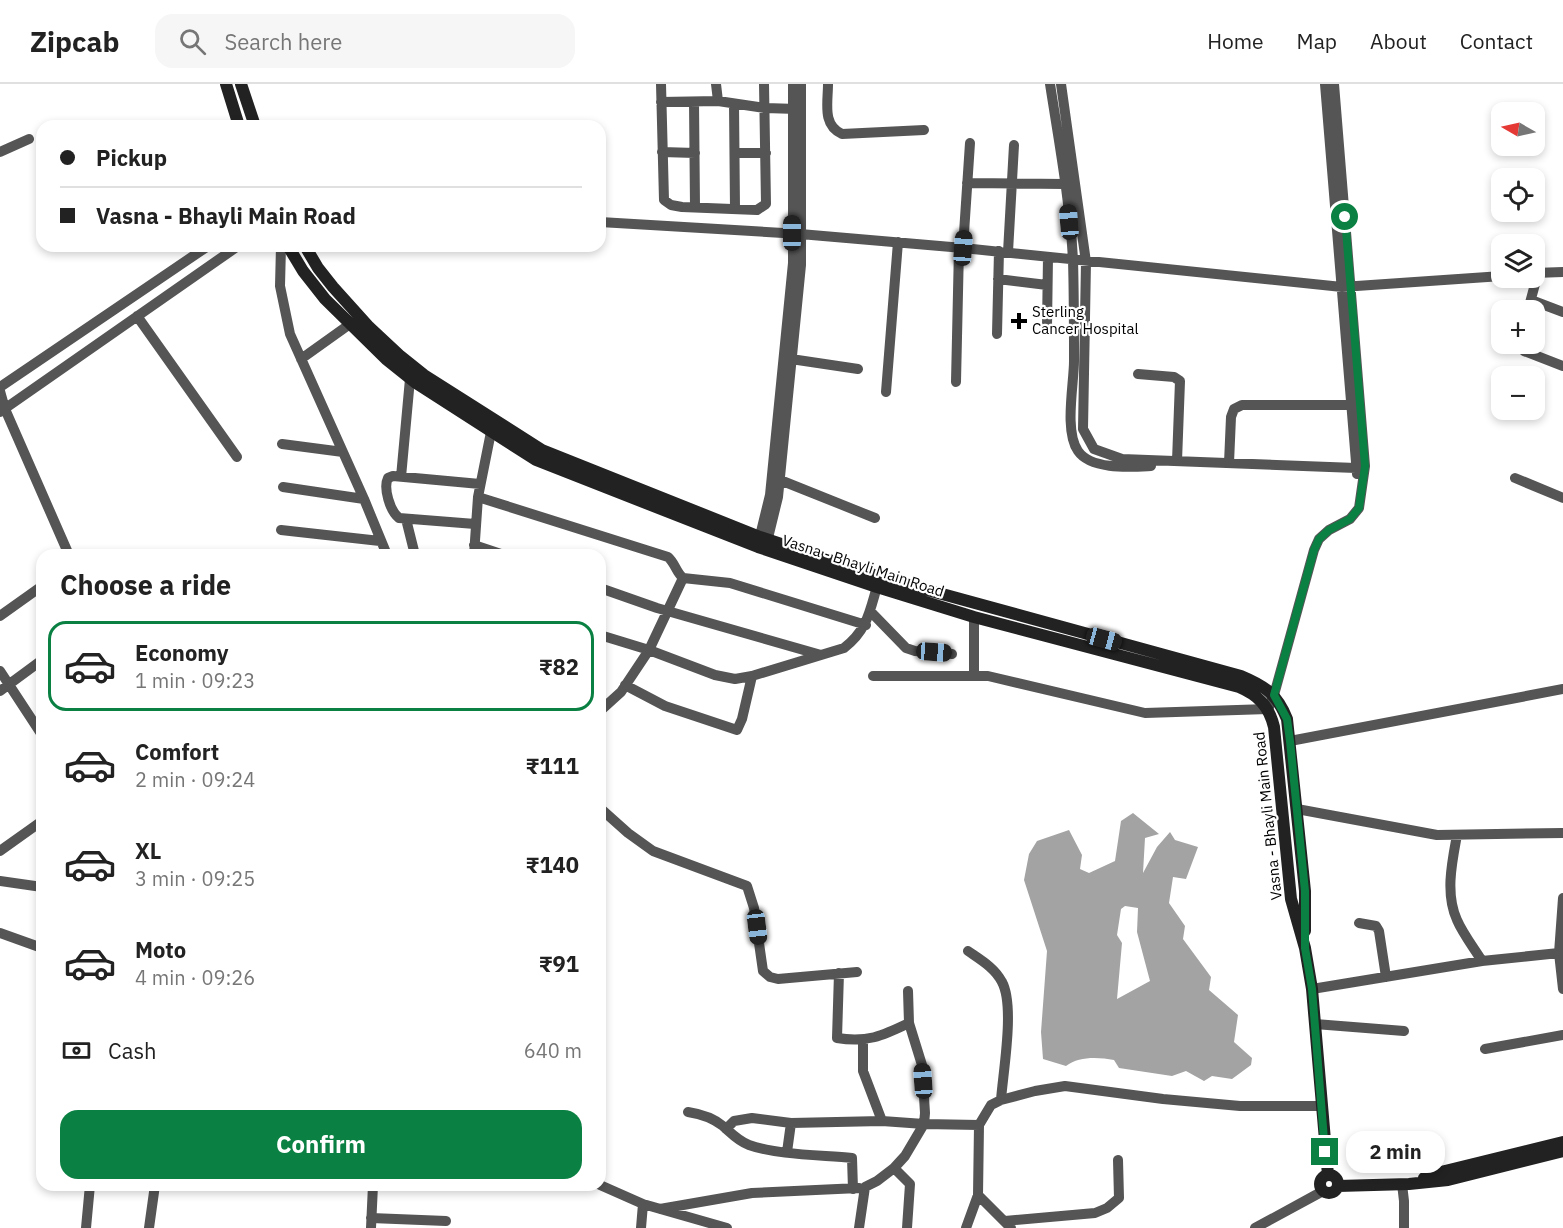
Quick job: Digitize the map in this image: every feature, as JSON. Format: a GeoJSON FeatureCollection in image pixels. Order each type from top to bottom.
{"type":"FeatureCollection","features":[{"type":"Feature","properties":{"kind":"main road"},"geometry":{"type":"LineString","coordinates":[[226,84],[237,120]]}},
{"type":"Feature","properties":{"kind":"main road"},"geometry":{"type":"LineString","coordinates":[[241,84],[253,120]]}},
{"type":"Feature","properties":{"kind":"main road","name":"Vasna - Bhayli Main Road"},"geometry":{"type":"LineString","coordinates":[[292,252],[303,271],[325,298],[386,359],[410,378],[537,460],[974,617],[1239,687],[1254,693],[1268,709],[1274,727],[1291,899],[1305,948],[1312,989],[1328,1175]]}},
{"type":"Feature","properties":{"kind":"main road","name":"Vasna - Bhayli Main Road"},"geometry":{"type":"LineString","coordinates":[[309,252],[333,287],[369,327],[399,355],[424,375],[496,422],[542,450],[763,543]]}},
{"type":"Feature","properties":{"kind":"main road","name":"Vasna - Bhayli Main Road"},"geometry":{"type":"LineString","coordinates":[[879,582],[1241,676],[1260,683],[1274,695],[1287,719],[1290,741],[1305,891],[1305,948]]}},
{"type":"Feature","properties":{"kind":"main road"},"geometry":{"type":"LineString","coordinates":[[1405,1184],[1445,1171],[1563,1142]]}},
{"type":"Feature","properties":{"kind":"main road"},"geometry":{"type":"LineString","coordinates":[[1338,1186],[1336,1178],[1328,1175],[1322,1177],[1320,1183],[1323,1191],[1332,1193],[1338,1186],[1448,1180],[1563,1151]]}},
{"type":"Feature","properties":{"kind":"street"},"geometry":{"type":"LineString","coordinates":[[661,84],[664,200],[671,205],[758,210],[766,204],[764,84]]}},
{"type":"Feature","properties":{"kind":"street"},"geometry":{"type":"LineString","coordinates":[[716,84],[718,101]]}},
{"type":"Feature","properties":{"kind":"street"},"geometry":{"type":"LineString","coordinates":[[793,84],[797,109]]}},
{"type":"Feature","properties":{"kind":"street"},"geometry":{"type":"LineString","coordinates":[[763,543],[770,495],[796,233],[797,109],[801,84]]}},
{"type":"Feature","properties":{"kind":"street"},"geometry":{"type":"LineString","coordinates":[[828,84],[828,123],[842,134],[924,130]]}},
{"type":"Feature","properties":{"kind":"street"},"geometry":{"type":"LineString","coordinates":[[1050,84],[1065,184],[1072,260],[1074,362],[1071,421],[1073,441],[1078,452],[1088,460],[1126,467],[1253,464]]}},
{"type":"Feature","properties":{"kind":"street"},"geometry":{"type":"LineString","coordinates":[[1061,84],[1086,262],[1083,429],[1087,440],[1094,449],[1122,459],[1356,468]]}},
{"type":"Feature","properties":{"kind":"street"},"geometry":{"type":"LineString","coordinates":[[873,676],[988,676],[1145,713],[1268,709],[1274,695],[1314,550],[1319,539],[1329,530],[1350,519],[1359,508],[1365,466],[1325,84]]}},
{"type":"Feature","properties":{"kind":"street"},"geometry":{"type":"LineString","coordinates":[[1334,84],[1347,287],[1351,405],[1356,468],[1361,491]]}},
{"type":"Feature","properties":{"kind":"street"},"geometry":{"type":"LineString","coordinates":[[661,102],[718,101],[765,108],[797,109]]}},
{"type":"Feature","properties":{"kind":"street"},"geometry":{"type":"LineString","coordinates":[[694,102],[695,207]]}},
{"type":"Feature","properties":{"kind":"street"},"geometry":{"type":"LineString","coordinates":[[734,104],[735,209]]}},
{"type":"Feature","properties":{"kind":"street"},"geometry":{"type":"LineString","coordinates":[[0,152],[29,139]]}},
{"type":"Feature","properties":{"kind":"street"},"geometry":{"type":"LineString","coordinates":[[956,382],[961,248],[970,143]]}},
{"type":"Feature","properties":{"kind":"street"},"geometry":{"type":"LineString","coordinates":[[997,334],[998,279],[1014,145]]}},
{"type":"Feature","properties":{"kind":"street"},"geometry":{"type":"LineString","coordinates":[[662,152],[695,153]]}},
{"type":"Feature","properties":{"kind":"street"},"geometry":{"type":"LineString","coordinates":[[735,153],[766,153]]}},
{"type":"Feature","properties":{"kind":"street"},"geometry":{"type":"LineString","coordinates":[[967,183],[1065,184]]}},
{"type":"Feature","properties":{"kind":"street"},"geometry":{"type":"LineString","coordinates":[[606,222],[796,233],[1347,287],[1491,277]]}},
{"type":"Feature","properties":{"kind":"street"},"geometry":{"type":"LineString","coordinates":[[763,543],[778,497],[780,480],[801,265],[796,233]]}},
{"type":"Feature","properties":{"kind":"street"},"geometry":{"type":"LineString","coordinates":[[886,392],[898,242]]}},
{"type":"Feature","properties":{"kind":"street"},"geometry":{"type":"LineString","coordinates":[[66,549],[2,410],[0,389],[199,252]]}},
{"type":"Feature","properties":{"kind":"street"},"geometry":{"type":"LineString","coordinates":[[2,410],[229,252]]}},
{"type":"Feature","properties":{"kind":"street"},"geometry":{"type":"LineString","coordinates":[[280,252],[280,286],[290,334],[384,549]]}},
{"type":"Feature","properties":{"kind":"street"},"geometry":{"type":"LineString","coordinates":[[1047,326],[1048,257]]}},
{"type":"Feature","properties":{"kind":"street"},"geometry":{"type":"LineString","coordinates":[[1545,273],[1563,272]]}},
{"type":"Feature","properties":{"kind":"street"},"geometry":{"type":"LineString","coordinates":[[998,279],[1047,285]]}},
{"type":"Feature","properties":{"kind":"street"},"geometry":{"type":"LineString","coordinates":[[1545,308],[1563,312]]}},
{"type":"Feature","properties":{"kind":"street"},"geometry":{"type":"LineString","coordinates":[[137,316],[237,457]]}},
{"type":"Feature","properties":{"kind":"street"},"geometry":{"type":"LineString","coordinates":[[301,359],[350,324]]}},
{"type":"Feature","properties":{"kind":"street"},"geometry":{"type":"LineString","coordinates":[[1532,354],[1563,366]]}},
{"type":"Feature","properties":{"kind":"street"},"geometry":{"type":"LineString","coordinates":[[791,360],[858,369]]}},
{"type":"Feature","properties":{"kind":"street"},"geometry":{"type":"LineString","coordinates":[[1137,374],[1174,376],[1180,381],[1177,461]]}},
{"type":"Feature","properties":{"kind":"street"},"geometry":{"type":"LineString","coordinates":[[401,477],[410,378]]}},
{"type":"Feature","properties":{"kind":"street"},"geometry":{"type":"LineString","coordinates":[[1229,463],[1231,417],[1234,409],[1242,405],[1351,405]]}},
{"type":"Feature","properties":{"kind":"street"},"geometry":{"type":"LineString","coordinates":[[474,549],[478,496],[491,432]]}},
{"type":"Feature","properties":{"kind":"street"},"geometry":{"type":"LineString","coordinates":[[282,444],[343,452]]}},
{"type":"Feature","properties":{"kind":"street"},"geometry":{"type":"LineString","coordinates":[[475,524],[399,518],[394,513],[385,485],[388,478],[401,477],[480,484]]}},
{"type":"Feature","properties":{"kind":"street"},"geometry":{"type":"LineString","coordinates":[[1515,478],[1563,498]]}},
{"type":"Feature","properties":{"kind":"street"},"geometry":{"type":"LineString","coordinates":[[780,480],[875,518]]}},
{"type":"Feature","properties":{"kind":"street"},"geometry":{"type":"LineString","coordinates":[[283,487],[364,499]]}},
{"type":"Feature","properties":{"kind":"street"},"geometry":{"type":"LineString","coordinates":[[478,496],[668,557],[683,578]]}},
{"type":"Feature","properties":{"kind":"street"},"geometry":{"type":"LineString","coordinates":[[406,519],[414,549]]}},
{"type":"Feature","properties":{"kind":"street"},"geometry":{"type":"LineString","coordinates":[[281,530],[380,541]]}},
{"type":"Feature","properties":{"kind":"street"},"geometry":{"type":"LineString","coordinates":[[606,706],[621,692],[650,650],[683,578]]}},
{"type":"Feature","properties":{"kind":"street"},"geometry":{"type":"LineString","coordinates":[[683,578],[730,583],[866,626]]}},
{"type":"Feature","properties":{"kind":"street"},"geometry":{"type":"LineString","coordinates":[[606,637],[650,650],[715,675],[735,679],[752,676],[844,648],[855,640],[866,626],[879,582]]}},
{"type":"Feature","properties":{"kind":"street"},"geometry":{"type":"LineString","coordinates":[[0,616],[36,590]]}},
{"type":"Feature","properties":{"kind":"street"},"geometry":{"type":"LineString","coordinates":[[606,590],[669,611],[821,655]]}},
{"type":"Feature","properties":{"kind":"street"},"geometry":{"type":"LineString","coordinates":[[870,611],[906,648],[915,651],[952,654]]}},
{"type":"Feature","properties":{"kind":"street"},"geometry":{"type":"LineString","coordinates":[[974,617],[974,675]]}},
{"type":"Feature","properties":{"kind":"street"},"geometry":{"type":"LineString","coordinates":[[4,688],[36,664]]}},
{"type":"Feature","properties":{"kind":"street"},"geometry":{"type":"LineString","coordinates":[[0,671],[4,688],[36,728]]}},
{"type":"Feature","properties":{"kind":"street"},"geometry":{"type":"LineString","coordinates":[[625,685],[665,706],[737,730],[752,676]]}},
{"type":"Feature","properties":{"kind":"street"},"geometry":{"type":"LineString","coordinates":[[1290,741],[1563,690]]}},
{"type":"Feature","properties":{"kind":"street"},"geometry":{"type":"LineString","coordinates":[[1297,809],[1437,835],[1563,833]]}},
{"type":"Feature","properties":{"kind":"street"},"geometry":{"type":"LineString","coordinates":[[606,813],[653,851],[747,886],[754,908],[763,971],[770,977],[778,979],[857,972]]}},
{"type":"Feature","properties":{"kind":"street"},"geometry":{"type":"LineString","coordinates":[[0,851],[36,825]]}},
{"type":"Feature","properties":{"kind":"street"},"geometry":{"type":"LineString","coordinates":[[1456,835],[1451,901],[1457,920],[1482,961]]}},
{"type":"Feature","properties":{"kind":"street"},"geometry":{"type":"LineString","coordinates":[[0,881],[36,886]]}},
{"type":"Feature","properties":{"kind":"street"},"geometry":{"type":"LineString","coordinates":[[1563,898],[1561,952],[1563,988]]}},
{"type":"Feature","properties":{"kind":"street"},"geometry":{"type":"LineString","coordinates":[[1359,923],[1376,926],[1386,976]]}},
{"type":"Feature","properties":{"kind":"street"},"geometry":{"type":"LineString","coordinates":[[0,933],[36,946]]}},
{"type":"Feature","properties":{"kind":"street"},"geometry":{"type":"LineString","coordinates":[[968,951],[993,968],[1007,992],[1008,1022],[1001,1100]]}},
{"type":"Feature","properties":{"kind":"street"},"geometry":{"type":"LineString","coordinates":[[1312,989],[1482,961],[1561,952]]}},
{"type":"Feature","properties":{"kind":"street"},"geometry":{"type":"LineString","coordinates":[[839,973],[837,1038],[855,1041],[880,1037],[909,1023]]}},
{"type":"Feature","properties":{"kind":"street"},"geometry":{"type":"LineString","coordinates":[[660,1209],[752,1193],[859,1188],[894,1168],[905,1156],[924,1124],[925,1113],[922,1065],[909,1023],[908,991]]}},
{"type":"Feature","properties":{"kind":"street"},"geometry":{"type":"LineString","coordinates":[[1315,1024],[1404,1031]]}},
{"type":"Feature","properties":{"kind":"street"},"geometry":{"type":"LineString","coordinates":[[1485,1049],[1563,1035]]}},
{"type":"Feature","properties":{"kind":"street"},"geometry":{"type":"LineString","coordinates":[[863,1040],[863,1071],[882,1121]]}},
{"type":"Feature","properties":{"kind":"street"},"geometry":{"type":"LineString","coordinates":[[966,1228],[978,1195],[979,1125],[991,1105],[1001,1100],[1065,1086],[1240,1106],[1321,1106]]}},
{"type":"Feature","properties":{"kind":"street"},"geometry":{"type":"LineString","coordinates":[[688,1112],[703,1114],[742,1142],[752,1146],[852,1158],[859,1188],[859,1228]]}},
{"type":"Feature","properties":{"kind":"street"},"geometry":{"type":"LineString","coordinates":[[726,1129],[734,1121],[752,1118],[791,1123],[882,1121],[979,1125]]}},
{"type":"Feature","properties":{"kind":"street"},"geometry":{"type":"LineString","coordinates":[[787,1152],[791,1123]]}},
{"type":"Feature","properties":{"kind":"street"},"geometry":{"type":"LineString","coordinates":[[978,1195],[1009,1226],[1086,1214],[1107,1208],[1119,1198],[1118,1160]]}},
{"type":"Feature","properties":{"kind":"street"},"geometry":{"type":"LineString","coordinates":[[894,1168],[910,1184],[906,1228]]}},
{"type":"Feature","properties":{"kind":"street"},"geometry":{"type":"LineString","coordinates":[[1404,1228],[1405,1184]]}},
{"type":"Feature","properties":{"kind":"street"},"geometry":{"type":"LineString","coordinates":[[606,1188],[644,1204],[727,1228]]}},
{"type":"Feature","properties":{"kind":"street"},"geometry":{"type":"LineString","coordinates":[[86,1228],[89,1191]]}},
{"type":"Feature","properties":{"kind":"street"},"geometry":{"type":"LineString","coordinates":[[149,1228],[154,1191]]}},
{"type":"Feature","properties":{"kind":"street"},"geometry":{"type":"LineString","coordinates":[[373,1191],[371,1223],[447,1221]]}},
{"type":"Feature","properties":{"kind":"street"},"geometry":{"type":"LineString","coordinates":[[1255,1228],[1270,1225],[1323,1191]]}},
{"type":"Feature","properties":{"kind":"street"},"geometry":{"type":"LineString","coordinates":[[641,1228],[644,1204]]}},
{"type":"Feature","properties":{"kind":"shaded area"},"geometry":{"type":"Polygon","coordinates":[[[1133,813],[1159,834],[1145,838],[1143,873],[1157,847],[1170,832],[1175,840],[1198,847],[1186,879],[1173,877],[1169,903],[1185,926],[1183,939],[1211,977],[1209,990],[1238,1015],[1234,1042],[1252,1058],[1251,1065],[1232,1079],[1212,1076],[1204,1081],[1186,1071],[1172,1076],[1119,1068],[1114,1060],[1102,1058],[1083,1059],[1066,1066],[1043,1059],[1041,1032],[1047,951],[1024,880],[1029,854],[1037,841],[1069,830],[1082,855],[1080,869],[1089,873],[1115,861],[1121,821],[1133,813]],[[1125,906],[1121,909],[1117,935],[1122,943],[1117,999],[1150,981],[1137,932],[1138,908],[1125,906]]]}},
{"type":"Feature","properties":{"kind":"place","name":"Sterling Cancer Hospital"},"geometry":{"type":"Point","coordinates":[1019,321]}},
{"type":"Feature","properties":{"kind":"route"},"geometry":{"type":"LineString","coordinates":[[1325,1152],[1312,989],[1305,948],[1305,891],[1290,741],[1287,719],[1274,695],[1319,539],[1329,530],[1350,519],[1359,508],[1365,466],[1345,217]]}}]}
